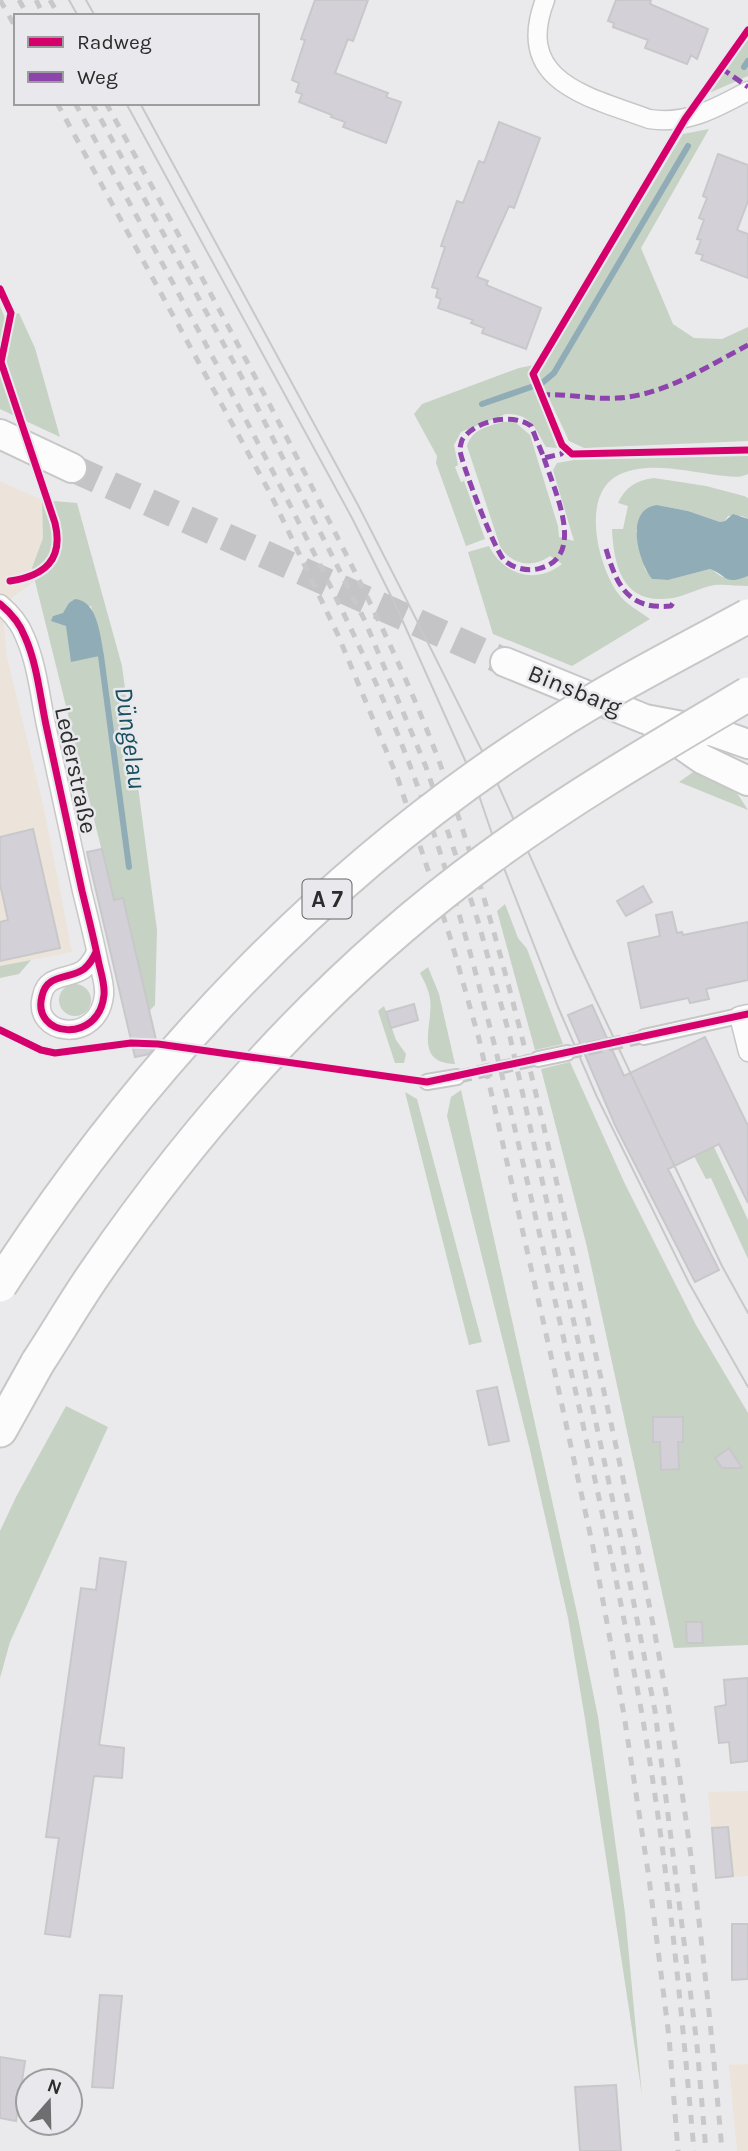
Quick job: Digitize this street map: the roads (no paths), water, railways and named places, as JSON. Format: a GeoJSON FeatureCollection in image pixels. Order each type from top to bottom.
{"type":"FeatureCollection","features":[{"type":"Feature","properties":{"kind":"highway","name":"A 7"},"geometry":{"type":"LineString","coordinates":[[0,1286],[32,1235],[103,1137],[195,1027],[276,945],[343,884],[446,799],[550,728],[748,617]]}},
{"type":"Feature","properties":{"kind":"highway"},"geometry":{"type":"LineString","coordinates":[[0,1430],[38,1362],[94,1273],[177,1162],[232,1096],[307,1015],[418,914],[547,816],[621,768],[748,694]]}},
{"type":"Feature","properties":{"kind":"main road"},"geometry":{"type":"LineString","coordinates":[[0,434],[72,468]]}},
{"type":"Feature","properties":{"kind":"main road","name":"Binsbarg"},"geometry":{"type":"LineString","coordinates":[[505,662],[645,719],[714,732],[748,744]]}},
{"type":"Feature","properties":{"kind":"main road","name":"Binsbarg"},"geometry":{"type":"LineString","coordinates":[[645,719],[702,760],[748,781]]}},
{"type":"Feature","properties":{"kind":"street"},"geometry":{"type":"LineString","coordinates":[[545,0],[538,21],[541,55],[552,75],[569,88],[649,119],[663,121],[685,119],[709,111],[748,91]]}},
{"type":"Feature","properties":{"kind":"street","name":"Lederstraße"},"geometry":{"type":"LineString","coordinates":[[0,604],[17,622],[31,652],[96,952],[104,991],[99,1012],[83,1027],[73,1030],[59,1028],[42,1013],[41,999],[48,984],[54,979],[84,969],[96,952]]}},
{"type":"Feature","properties":{"kind":"street"},"geometry":{"type":"LineString","coordinates":[[644,1037],[744,1015],[748,1052]]}},
{"type":"Feature","properties":{"kind":"street"},"geometry":{"type":"LineString","coordinates":[[538,1059],[567,1053]]}},
{"type":"Feature","properties":{"kind":"street"},"geometry":{"type":"LineString","coordinates":[[428,1082],[457,1077]]}},
{"type":"Feature","properties":{"kind":"water"},"geometry":{"type":"Polygon","coordinates":[[[657,505],[688,511],[720,522],[733,514],[748,519],[748,576],[730,580],[710,569],[668,580],[652,579],[642,560],[637,525],[640,516],[647,509],[657,505]]]}},
{"type":"Feature","properties":{"kind":"water"},"geometry":{"type":"Polygon","coordinates":[[[75,599],[83,601],[93,613],[104,655],[71,662],[66,626],[51,621],[53,616],[63,613],[75,599]]]}},
{"type":"Feature","properties":{"kind":"waterway","name":"Düngelau"},"geometry":{"type":"LineString","coordinates":[[744,67],[748,61]]}},
{"type":"Feature","properties":{"kind":"waterway","name":"Düngelau"},"geometry":{"type":"LineString","coordinates":[[542,383],[554,373],[688,146]]}},
{"type":"Feature","properties":{"kind":"waterway","name":"Düngelau"},"geometry":{"type":"LineString","coordinates":[[482,404],[531,387]]}},
{"type":"Feature","properties":{"kind":"waterway","name":"Düngelau"},"geometry":{"type":"LineString","coordinates":[[98,651],[101,656],[129,867]]}},
{"type":"Feature","properties":{"kind":"tunnel"},"geometry":{"type":"LineString","coordinates":[[72,468],[505,662]]}},
{"type":"Feature","properties":{"kind":"tunnel"},"geometry":{"type":"LineString","coordinates":[[567,1053],[644,1037]]}},
{"type":"Feature","properties":{"kind":"tunnel"},"geometry":{"type":"LineString","coordinates":[[457,1077],[538,1059]]}},
{"type":"Feature","properties":{"kind":"tram line"},"geometry":{"type":"LineString","coordinates":[[69,0],[77,14]]}},
{"type":"Feature","properties":{"kind":"tram line"},"geometry":{"type":"LineString","coordinates":[[86,0],[94,14]]}},
{"type":"Feature","properties":{"kind":"tram line"},"geometry":{"type":"LineString","coordinates":[[127,105],[352,518],[395,604],[473,778],[502,863],[558,1007],[597,1097],[689,1283],[748,1387]]}},
{"type":"Feature","properties":{"kind":"tram line"},"geometry":{"type":"LineString","coordinates":[[141,105],[358,505],[406,599],[491,769],[574,954],[722,1266],[748,1313]]}},
{"type":"Feature","properties":{"kind":"railway"},"geometry":{"type":"LineString","coordinates":[[0,0],[14,24]]}},
{"type":"Feature","properties":{"kind":"railway"},"geometry":{"type":"LineString","coordinates":[[19,0],[27,14]]}},
{"type":"Feature","properties":{"kind":"railway"},"geometry":{"type":"LineString","coordinates":[[36,0],[43,14]]}},
{"type":"Feature","properties":{"kind":"railway"},"geometry":{"type":"LineString","coordinates":[[50,0],[58,14]]}},
{"type":"Feature","properties":{"kind":"railway"},"geometry":{"type":"LineString","coordinates":[[58,105],[270,493],[338,635],[398,779],[451,940],[479,1039],[593,1547],[624,1715],[649,1878],[669,2037],[678,2151]]}},
{"type":"Feature","properties":{"kind":"railway"},"geometry":{"type":"LineString","coordinates":[[76,105],[238,404],[339,604],[399,737],[452,890],[486,1010],[530,1192],[583,1423],[641,1709],[666,1874],[694,2151]]}},
{"type":"Feature","properties":{"kind":"railway"},"geometry":{"type":"LineString","coordinates":[[93,105],[246,385],[365,621],[426,767],[478,921],[510,1037],[622,1543],[655,1711],[697,2045],[706,2151]]}},
{"type":"Feature","properties":{"kind":"railway"},"geometry":{"type":"LineString","coordinates":[[107,105],[269,404],[384,632],[439,761],[482,890],[550,1152],[615,1440],[657,1647],[692,1868],[722,2151]]}}]}
